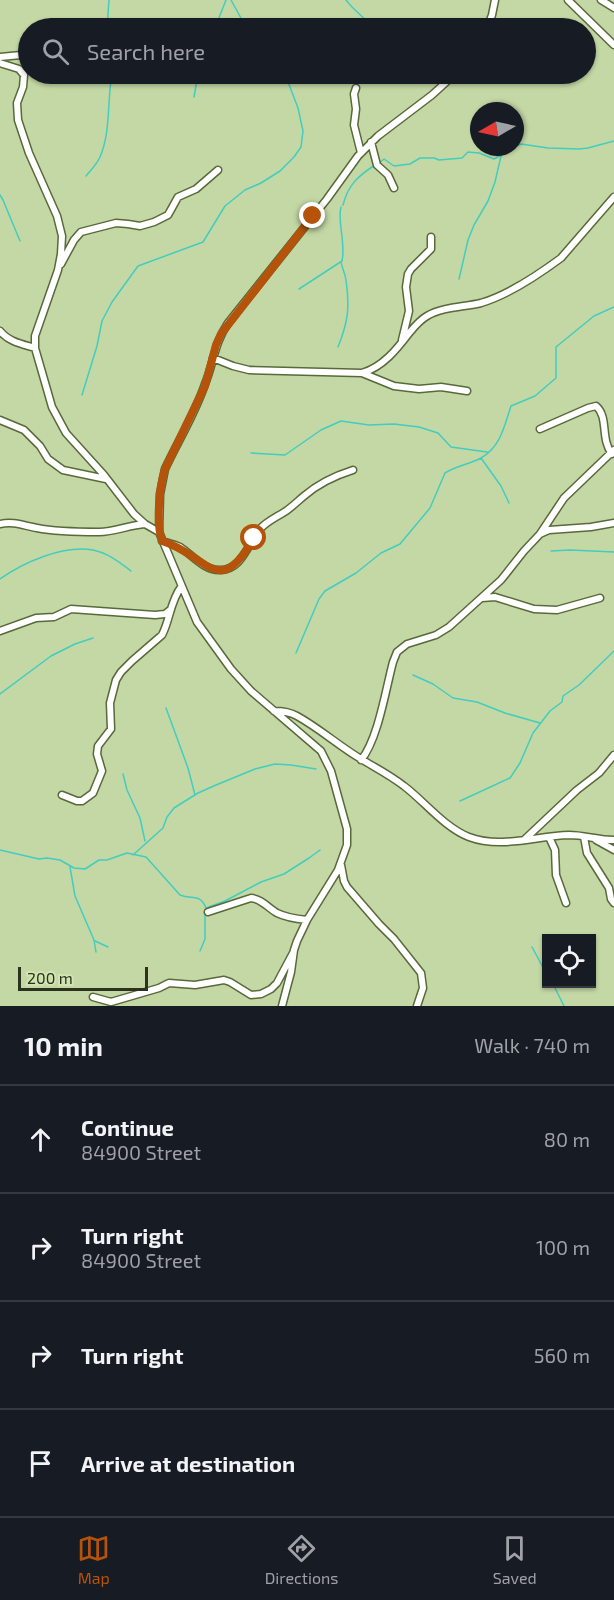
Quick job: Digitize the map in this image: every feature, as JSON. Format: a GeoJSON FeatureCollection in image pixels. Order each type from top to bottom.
{"type":"FeatureCollection","features":[{"type":"Feature","properties":{"kind":"street"},"geometry":{"type":"LineString","coordinates":[[491,18],[495,0]]}},
{"type":"Feature","properties":{"kind":"street"},"geometry":{"type":"LineString","coordinates":[[568,0],[586,18]]}},
{"type":"Feature","properties":{"kind":"street"},"geometry":{"type":"LineString","coordinates":[[601,0],[614,8]]}},
{"type":"Feature","properties":{"kind":"street"},"geometry":{"type":"LineString","coordinates":[[596,27],[614,45]]}},
{"type":"Feature","properties":{"kind":"street"},"geometry":{"type":"LineString","coordinates":[[0,57],[18,54]]}},
{"type":"Feature","properties":{"kind":"street"},"geometry":{"type":"LineString","coordinates":[[0,63],[18,69]]}},
{"type":"Feature","properties":{"kind":"street"},"geometry":{"type":"LineString","coordinates":[[23,84],[17,103],[18,120],[29,153],[60,225],[62,243],[58,270],[37,328],[35,348],[52,407],[66,433],[107,479],[134,514],[159,532]]}},
{"type":"Feature","properties":{"kind":"street"},"geometry":{"type":"LineString","coordinates":[[93,997],[111,1002],[169,983],[195,986],[225,980],[254,995],[272,989],[294,950],[307,920],[341,864],[347,845],[346,829],[326,761],[316,746],[251,691],[231,669],[197,622],[159,532],[162,477],[205,386],[216,345],[228,324],[370,142],[444,84]]}},
{"type":"Feature","properties":{"kind":"street"},"geometry":{"type":"LineString","coordinates":[[356,88],[354,125],[361,153]]}},
{"type":"Feature","properties":{"kind":"street"},"geometry":{"type":"LineString","coordinates":[[370,142],[377,165],[388,175],[394,189]]}},
{"type":"Feature","properties":{"kind":"street"},"geometry":{"type":"LineString","coordinates":[[58,270],[74,240],[81,232],[116,223],[140,226],[154,222],[168,215],[178,197],[196,189],[218,170]]}},
{"type":"Feature","properties":{"kind":"street"},"geometry":{"type":"LineString","coordinates":[[362,373],[382,362],[423,318],[432,313],[489,300],[550,266],[561,258],[614,197]]}},
{"type":"Feature","properties":{"kind":"street"},"geometry":{"type":"LineString","coordinates":[[401,343],[409,311],[406,287],[408,274],[431,249],[431,237]]}},
{"type":"Feature","properties":{"kind":"street"},"geometry":{"type":"LineString","coordinates":[[0,331],[6,338],[35,348]]}},
{"type":"Feature","properties":{"kind":"street"},"geometry":{"type":"LineString","coordinates":[[213,358],[249,370],[362,373],[394,386],[418,389],[441,387],[467,391]]}},
{"type":"Feature","properties":{"kind":"street"},"geometry":{"type":"LineString","coordinates":[[361,760],[375,734],[397,652],[407,644],[436,635],[449,627],[501,580],[540,534],[564,498],[613,453],[605,442],[603,416],[596,406],[540,429]]}},
{"type":"Feature","properties":{"kind":"street"},"geometry":{"type":"LineString","coordinates":[[0,420],[24,430],[40,446],[48,459],[63,470],[107,479]]}},
{"type":"Feature","properties":{"kind":"street"},"geometry":{"type":"LineString","coordinates":[[162,541],[180,547],[210,568],[218,571],[226,570],[244,555],[263,525],[327,480],[353,470]]}},
{"type":"Feature","properties":{"kind":"street"},"geometry":{"type":"LineString","coordinates":[[0,524],[14,522],[37,528],[109,532],[145,524]]}},
{"type":"Feature","properties":{"kind":"street"},"geometry":{"type":"LineString","coordinates":[[540,534],[549,530],[614,523]]}},
{"type":"Feature","properties":{"kind":"street"},"geometry":{"type":"LineString","coordinates":[[62,795],[82,801],[93,793],[102,771],[98,758],[98,746],[111,729],[110,703],[116,680],[132,661],[162,635],[176,594],[181,587]]}},
{"type":"Feature","properties":{"kind":"street"},"geometry":{"type":"LineString","coordinates":[[479,600],[495,597],[534,609],[557,610],[600,598]]}},
{"type":"Feature","properties":{"kind":"street"},"geometry":{"type":"LineString","coordinates":[[0,631],[36,618],[54,617],[71,609],[155,615],[165,614],[170,610]]}},
{"type":"Feature","properties":{"kind":"street"},"geometry":{"type":"LineString","coordinates":[[274,711],[283,711],[296,716],[361,760],[381,770],[450,825],[469,837],[495,841],[569,835],[614,840]]}},
{"type":"Feature","properties":{"kind":"street"},"geometry":{"type":"LineString","coordinates":[[524,840],[577,790],[599,773],[614,755]]}},
{"type":"Feature","properties":{"kind":"street"},"geometry":{"type":"LineString","coordinates":[[549,837],[555,850],[556,874],[566,903]]}},
{"type":"Feature","properties":{"kind":"street"},"geometry":{"type":"LineString","coordinates":[[584,837],[587,853],[609,888],[614,903]]}},
{"type":"Feature","properties":{"kind":"street"},"geometry":{"type":"LineString","coordinates":[[596,839],[614,850]]}},
{"type":"Feature","properties":{"kind":"street"},"geometry":{"type":"LineString","coordinates":[[341,864],[347,887],[421,973],[423,988],[417,1006]]}},
{"type":"Feature","properties":{"kind":"street"},"geometry":{"type":"LineString","coordinates":[[208,912],[257,898],[280,915],[307,920]]}},
{"type":"Feature","properties":{"kind":"street"},"geometry":{"type":"LineString","coordinates":[[282,1006],[294,950]]}},
{"type":"Feature","properties":{"kind":"waterway"},"geometry":{"type":"LineString","coordinates":[[108,18],[109,0]]}},
{"type":"Feature","properties":{"kind":"waterway"},"geometry":{"type":"LineString","coordinates":[[219,18],[226,0]]}},
{"type":"Feature","properties":{"kind":"waterway"},"geometry":{"type":"LineString","coordinates":[[231,0],[241,18]]}},
{"type":"Feature","properties":{"kind":"waterway"},"geometry":{"type":"LineString","coordinates":[[346,0],[364,18]]}},
{"type":"Feature","properties":{"kind":"waterway"},"geometry":{"type":"LineString","coordinates":[[86,176],[100,157],[103,147],[111,84]]}},
{"type":"Feature","properties":{"kind":"waterway"},"geometry":{"type":"LineString","coordinates":[[194,97],[196,84]]}},
{"type":"Feature","properties":{"kind":"waterway"},"geometry":{"type":"LineString","coordinates":[[82,395],[102,321],[112,302],[138,266],[203,242],[225,206],[245,190],[280,171],[301,147],[303,131],[298,108],[289,84]]}},
{"type":"Feature","properties":{"kind":"waterway"},"geometry":{"type":"LineString","coordinates":[[524,144],[579,149],[614,141]]}},
{"type":"Feature","properties":{"kind":"waterway"},"geometry":{"type":"LineString","coordinates":[[379,163],[384,159],[394,166],[410,164],[420,158],[439,160],[462,158],[470,152]]}},
{"type":"Feature","properties":{"kind":"waterway"},"geometry":{"type":"LineString","coordinates":[[486,156],[494,159],[499,156]]}},
{"type":"Feature","properties":{"kind":"waterway"},"geometry":{"type":"LineString","coordinates":[[459,279],[468,240],[488,201],[501,156]]}},
{"type":"Feature","properties":{"kind":"waterway"},"geometry":{"type":"LineString","coordinates":[[343,205],[354,182],[375,165]]}},
{"type":"Feature","properties":{"kind":"waterway"},"geometry":{"type":"LineString","coordinates":[[0,195],[20,241]]}},
{"type":"Feature","properties":{"kind":"waterway"},"geometry":{"type":"LineString","coordinates":[[299,289],[342,261],[341,207]]}},
{"type":"Feature","properties":{"kind":"waterway"},"geometry":{"type":"LineString","coordinates":[[338,347],[348,307],[346,280],[341,262]]}},
{"type":"Feature","properties":{"kind":"waterway"},"geometry":{"type":"LineString","coordinates":[[296,653],[319,599],[325,591],[356,573],[381,553],[400,544],[430,508],[445,473],[488,453],[501,435],[511,406],[535,396],[556,378],[556,347],[594,316],[614,307]]}},
{"type":"Feature","properties":{"kind":"waterway"},"geometry":{"type":"LineString","coordinates":[[251,453],[285,455],[321,430],[341,421],[369,425],[394,424],[419,427],[438,433],[451,447],[487,452]]}},
{"type":"Feature","properties":{"kind":"waterway"},"geometry":{"type":"LineString","coordinates":[[481,458],[501,486],[509,503]]}},
{"type":"Feature","properties":{"kind":"waterway"},"geometry":{"type":"LineString","coordinates":[[0,579],[44,556],[81,549],[104,553],[131,571]]}},
{"type":"Feature","properties":{"kind":"waterway"},"geometry":{"type":"LineString","coordinates":[[551,551],[614,552]]}},
{"type":"Feature","properties":{"kind":"waterway"},"geometry":{"type":"LineString","coordinates":[[0,694],[51,656],[93,638]]}},
{"type":"Feature","properties":{"kind":"waterway"},"geometry":{"type":"LineString","coordinates":[[460,801],[510,778],[520,763],[533,733],[550,711],[562,702],[563,696],[579,685],[614,651]]}},
{"type":"Feature","properties":{"kind":"waterway"},"geometry":{"type":"LineString","coordinates":[[413,675],[433,684],[453,698],[477,702],[540,723]]}},
{"type":"Feature","properties":{"kind":"waterway"},"geometry":{"type":"LineString","coordinates":[[166,708],[188,768],[195,795]]}},
{"type":"Feature","properties":{"kind":"waterway"},"geometry":{"type":"LineString","coordinates":[[133,855],[163,828],[174,808],[198,793],[255,769],[275,764],[316,769]]}},
{"type":"Feature","properties":{"kind":"waterway"},"geometry":{"type":"LineString","coordinates":[[123,774],[127,790],[140,818],[145,841]]}},
{"type":"Feature","properties":{"kind":"waterway"},"geometry":{"type":"LineString","coordinates":[[0,850],[39,859],[60,860],[74,868],[85,869],[99,860],[107,860],[127,853],[146,857],[180,895],[201,900],[206,908],[261,882],[284,874],[320,850]]}},
{"type":"Feature","properties":{"kind":"waterway"},"geometry":{"type":"LineString","coordinates":[[70,867],[75,896],[94,940],[96,952]]}},
{"type":"Feature","properties":{"kind":"waterway"},"geometry":{"type":"LineString","coordinates":[[200,951],[205,939],[205,915]]}},
{"type":"Feature","properties":{"kind":"waterway"},"geometry":{"type":"LineString","coordinates":[[95,941],[108,947]]}},
{"type":"Feature","properties":{"kind":"waterway"},"geometry":{"type":"LineString","coordinates":[[532,947],[542,966]]}},
{"type":"Feature","properties":{"kind":"waterway"},"geometry":{"type":"LineString","coordinates":[[555,988],[564,1006]]}},
{"type":"Feature","properties":{"kind":"route"},"geometry":{"type":"LineString","coordinates":[[254,538],[244,555],[233,566],[218,571],[202,564],[180,547],[162,541],[159,532],[162,477],[205,386],[221,334],[313,216]]}}]}
